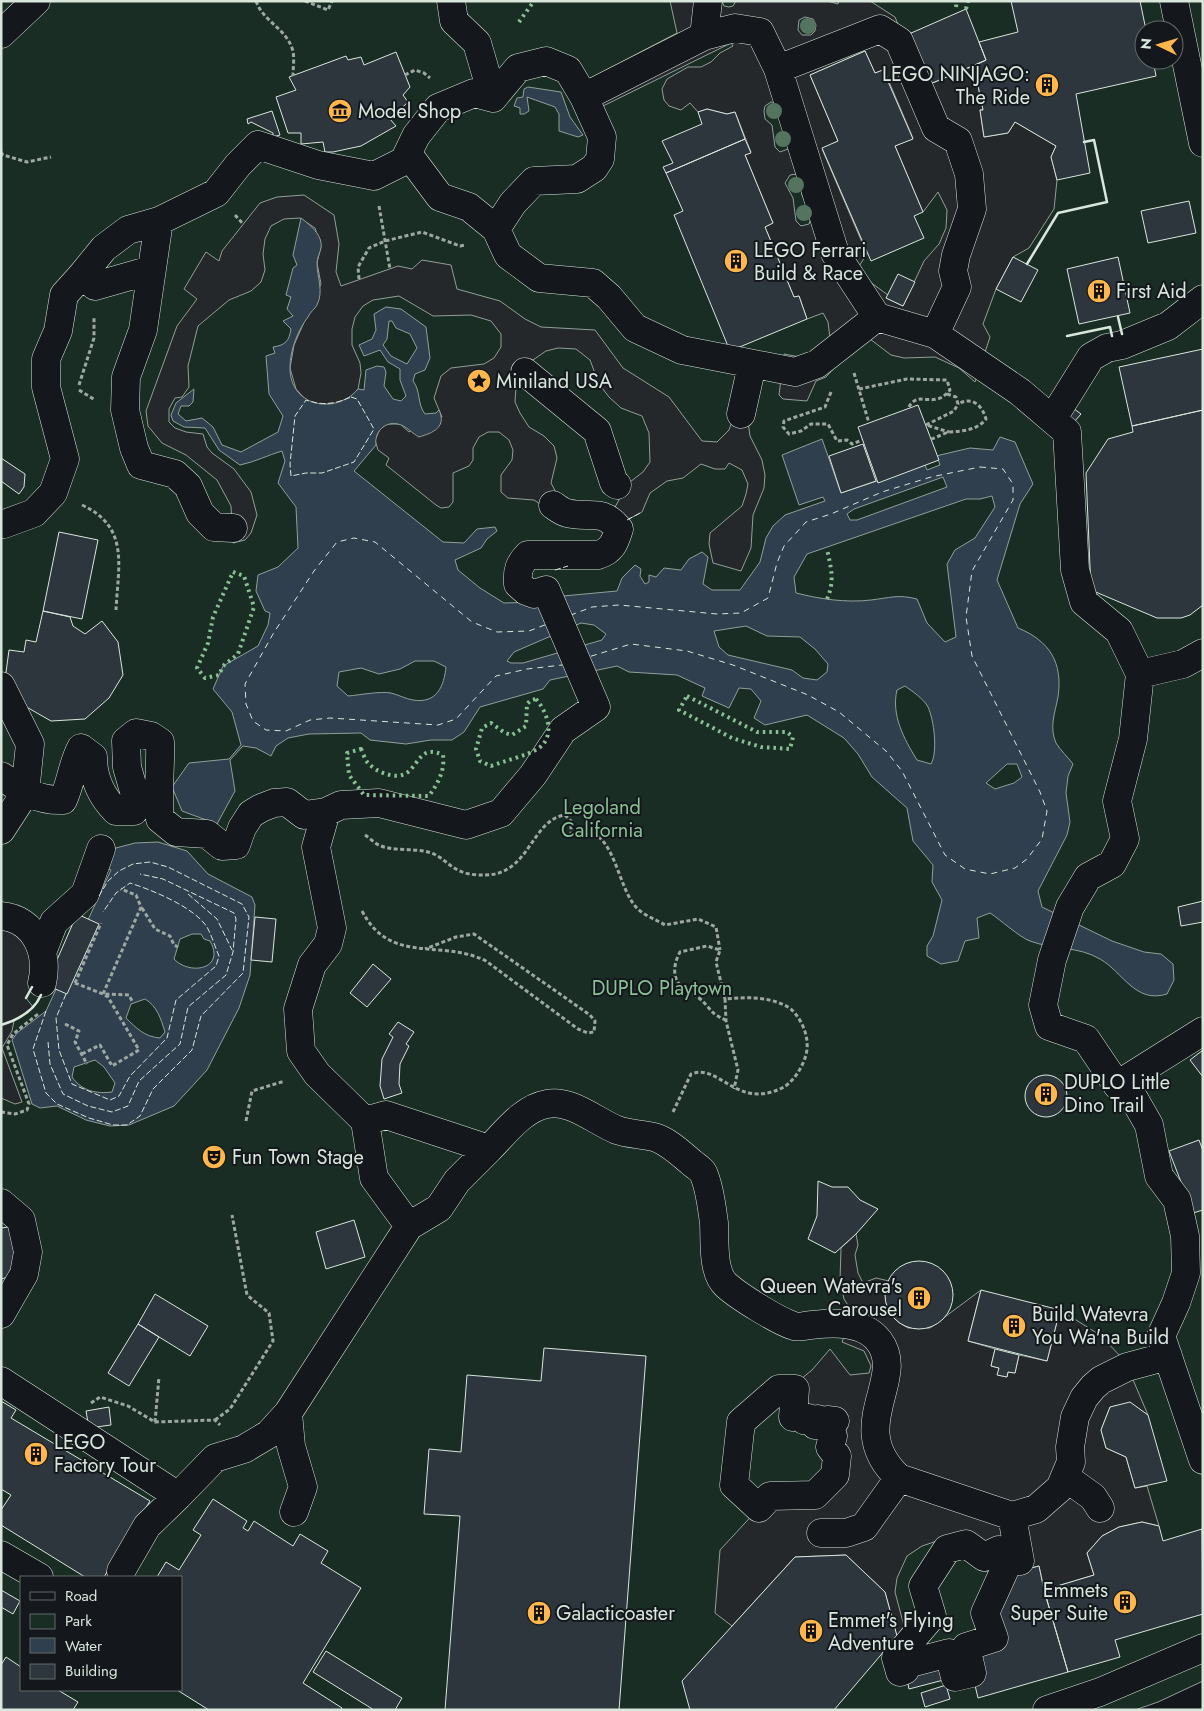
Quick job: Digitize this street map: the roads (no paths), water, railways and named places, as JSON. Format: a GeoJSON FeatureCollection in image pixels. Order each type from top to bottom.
{"type":"FeatureCollection","features":[{"type":"Feature","properties":{"kind":"street"},"geometry":{"type":"LineString","coordinates":[[1,34],[36,1]]}},
{"type":"Feature","properties":{"kind":"street"},"geometry":{"type":"LineString","coordinates":[[451,1],[454,21],[477,43],[493,98]]}},
{"type":"Feature","properties":{"kind":"street"},"geometry":{"type":"LineString","coordinates":[[704,36],[708,1]]}},
{"type":"Feature","properties":{"kind":"street"},"geometry":{"type":"LineString","coordinates":[[1174,1],[1203,143]]}},
{"type":"Feature","properties":{"kind":"street"},"geometry":{"type":"LineString","coordinates":[[584,97],[704,36],[735,28],[760,32],[778,69],[836,253],[877,317],[936,334],[982,364],[1053,418],[1067,432],[1075,570],[1084,602],[1119,632],[1140,674],[1133,739],[1117,801],[1125,839],[1112,864],[1088,877],[1070,907],[1052,960],[1043,1004],[1049,1026],[1086,1038],[1117,1085],[1133,1097],[1149,1125],[1159,1176],[1177,1200],[1185,1236],[1186,1273],[1162,1336],[1203,1460]]}},
{"type":"Feature","properties":{"kind":"street"},"geometry":{"type":"LineString","coordinates":[[778,69],[880,29],[899,41],[936,128],[958,141],[969,174],[972,209],[953,271],[957,287],[936,334]]}},
{"type":"Feature","properties":{"kind":"street"},"geometry":{"type":"LineString","coordinates":[[493,98],[518,68],[546,61],[568,70],[584,97],[602,137],[600,158],[594,168],[577,179],[534,181],[513,203],[496,228]]}},
{"type":"Feature","properties":{"kind":"street"},"geometry":{"type":"LineString","coordinates":[[404,161],[416,136],[438,108],[474,93],[493,98]]}},
{"type":"Feature","properties":{"kind":"street"},"geometry":{"type":"LineString","coordinates":[[88,280],[104,248],[128,230],[159,221],[216,193],[238,164],[258,145],[318,165],[374,176],[404,161],[414,162],[440,197],[469,207],[496,228],[508,255],[539,278],[593,282],[609,297],[635,328],[682,350],[795,372],[817,364],[877,317]]}},
{"type":"Feature","properties":{"kind":"street"},"geometry":{"type":"LineString","coordinates":[[159,221],[143,330],[126,377],[125,410],[134,448],[141,465],[175,474],[188,486],[200,513],[214,527],[233,528]]}},
{"type":"Feature","properties":{"kind":"street"},"geometry":{"type":"LineString","coordinates":[[2,525],[34,513],[53,493],[65,459],[46,387],[46,359],[58,331],[64,295],[88,280],[151,270]]}},
{"type":"Feature","properties":{"kind":"street"},"geometry":{"type":"LineString","coordinates":[[1053,418],[1091,357],[1106,348],[1122,345],[1168,326],[1203,299]]}},
{"type":"Feature","properties":{"kind":"street"},"geometry":{"type":"LineString","coordinates":[[741,414],[752,365]]}},
{"type":"Feature","properties":{"kind":"street"},"geometry":{"type":"LineString","coordinates":[[525,372],[597,431],[614,483],[617,485]]}},
{"type":"Feature","properties":{"kind":"street"},"geometry":{"type":"LineString","coordinates":[[1,776],[25,793],[52,801],[64,800],[71,782],[73,764],[81,748],[93,757],[93,773],[106,800],[116,811],[134,811],[135,796],[127,767],[126,741],[136,733],[151,736],[160,742],[157,792],[160,819],[176,832],[207,834],[222,846],[236,845],[242,828],[251,814],[274,803],[287,802],[304,815],[334,808],[379,803],[466,825],[501,813],[534,775],[563,730],[596,708],[545,586],[534,594],[526,591],[518,584],[520,563],[528,555],[608,552],[615,542],[618,529],[610,519],[595,514],[566,514],[553,505]]}},
{"type":"Feature","properties":{"kind":"street"},"geometry":{"type":"LineString","coordinates":[[1140,674],[1183,664],[1203,653]]}},
{"type":"Feature","properties":{"kind":"street"},"geometry":{"type":"LineString","coordinates":[[1,830],[25,793],[30,744],[2,688]]}},
{"type":"Feature","properties":{"kind":"street"},"geometry":{"type":"LineString","coordinates":[[334,808],[316,848],[332,928],[328,944],[312,965],[298,1008],[301,1051],[317,1074],[365,1121],[374,1178],[409,1226]]}},
{"type":"Feature","properties":{"kind":"street"},"geometry":{"type":"LineString","coordinates":[[43,950],[54,922],[84,894],[101,849]]}},
{"type":"Feature","properties":{"kind":"street"},"geometry":{"type":"LineString","coordinates":[[1,916],[23,924],[34,935],[43,950],[46,968],[43,996]]}},
{"type":"Feature","properties":{"kind":"street"},"geometry":{"type":"LineString","coordinates":[[1117,1085],[1203,1030]]}},
{"type":"Feature","properties":{"kind":"street"},"geometry":{"type":"LineString","coordinates":[[121,1571],[147,1526],[215,1458],[244,1450],[269,1434],[288,1413],[409,1226],[439,1208],[457,1180],[533,1107],[550,1103],[576,1109],[618,1130],[656,1138],[674,1147],[704,1173],[714,1222],[715,1262],[724,1284],[795,1327],[834,1322],[848,1324],[865,1330],[879,1341],[885,1356],[887,1377],[876,1413],[879,1450],[888,1467],[900,1478],[1012,1516],[1036,1509],[1060,1488],[1071,1462],[1070,1447],[1075,1417],[1084,1398],[1093,1387],[1101,1380],[1127,1367],[1168,1356]]}},
{"type":"Feature","properties":{"kind":"street"},"geometry":{"type":"LineString","coordinates":[[365,1121],[386,1115],[489,1149]]}},
{"type":"Feature","properties":{"kind":"street"},"geometry":{"type":"LineString","coordinates":[[1,1203],[21,1220],[28,1252],[24,1274],[1,1314]]}},
{"type":"Feature","properties":{"kind":"street"},"geometry":{"type":"LineString","coordinates":[[1,1381],[178,1496]]}},
{"type":"Feature","properties":{"kind":"street"},"geometry":{"type":"LineString","coordinates":[[779,1389],[795,1389],[794,1407],[793,1417],[800,1416],[804,1420],[808,1418],[815,1425],[818,1419],[822,1424],[827,1420],[835,1421],[828,1430],[834,1436],[830,1447],[837,1456],[835,1475],[815,1495],[770,1496],[759,1508],[734,1485],[741,1422],[779,1389]]}},
{"type":"Feature","properties":{"kind":"street"},"geometry":{"type":"LineString","coordinates":[[794,1407],[876,1413]]}},
{"type":"Feature","properties":{"kind":"street"},"geometry":{"type":"LineString","coordinates":[[288,1413],[291,1446],[303,1487],[294,1512]]}},
{"type":"Feature","properties":{"kind":"street"},"geometry":{"type":"LineString","coordinates":[[1065,1477],[1093,1497],[1100,1508]]}},
{"type":"Feature","properties":{"kind":"street"},"geometry":{"type":"LineString","coordinates":[[821,1533],[846,1533],[864,1526],[900,1478]]}},
{"type":"Feature","properties":{"kind":"street"},"geometry":{"type":"LineString","coordinates":[[1012,1516],[1020,1561]]}},
{"type":"Feature","properties":{"kind":"street"},"geometry":{"type":"LineString","coordinates":[[966,1544],[984,1556],[999,1550],[1005,1569],[1004,1575],[985,1613],[994,1638],[966,1648],[972,1673],[956,1677],[949,1653],[903,1665],[905,1670],[900,1672],[896,1658],[932,1616],[923,1586],[947,1549],[966,1544]]}},
{"type":"Feature","properties":{"kind":"street"},"geometry":{"type":"LineString","coordinates":[[1,1555],[37,1576]]}},
{"type":"Feature","properties":{"kind":"street"},"geometry":{"type":"LineString","coordinates":[[1047,1710],[1100,1692],[1203,1648]]}},
{"type":"Feature","properties":{"kind":"water"},"geometry":{"type":"Polygon","coordinates":[[[528,87],[561,92],[570,117],[583,135],[578,137],[559,131],[559,114],[555,107],[527,97],[529,111],[520,114],[520,108],[514,106],[517,98],[523,97],[524,89],[528,87]]]}},
{"type":"Feature","properties":{"kind":"water"},"geometry":{"type":"Polygon","coordinates":[[[301,218],[315,231],[321,243],[317,259],[320,289],[319,300],[298,334],[290,361],[292,380],[297,391],[305,398],[315,403],[338,402],[358,389],[364,390],[366,370],[377,366],[384,367],[386,372],[384,386],[393,399],[401,401],[406,396],[400,380],[400,369],[388,362],[380,350],[364,356],[359,345],[372,339],[376,330],[374,314],[386,307],[401,309],[426,327],[430,358],[425,370],[415,374],[413,381],[425,414],[436,413],[439,410],[441,416],[440,425],[434,431],[419,437],[401,425],[389,424],[385,426],[377,436],[376,445],[354,471],[443,542],[464,543],[477,529],[495,527],[497,531],[487,539],[481,548],[455,560],[458,570],[480,588],[504,603],[538,602],[563,596],[617,591],[622,578],[635,565],[641,569],[640,576],[645,584],[649,582],[649,575],[656,577],[664,568],[681,570],[689,559],[702,552],[708,557],[703,584],[712,590],[740,590],[760,562],[766,538],[773,526],[785,515],[825,501],[823,497],[799,505],[782,455],[822,439],[841,493],[925,465],[927,470],[940,465],[937,456],[940,455],[970,448],[993,450],[1000,437],[1015,442],[1033,484],[1020,504],[997,580],[1018,628],[1038,639],[1052,655],[1056,664],[1059,685],[1053,720],[1054,737],[1056,743],[1073,764],[1068,776],[1066,793],[1070,822],[1067,835],[1038,891],[1042,907],[1112,941],[1144,952],[1161,954],[1173,964],[1174,980],[1167,994],[1146,995],[1130,985],[1100,959],[1083,952],[1030,941],[990,913],[977,918],[979,938],[965,941],[958,961],[941,964],[927,956],[927,946],[933,936],[942,900],[932,882],[933,865],[913,841],[907,808],[872,777],[858,754],[844,738],[807,715],[765,725],[754,718],[761,701],[751,689],[739,688],[729,708],[702,696],[705,688],[677,675],[629,672],[617,666],[550,680],[543,689],[480,707],[464,732],[452,740],[431,740],[406,744],[370,740],[361,733],[309,734],[288,738],[276,746],[271,756],[256,748],[243,746],[230,760],[235,791],[217,824],[182,811],[172,787],[189,763],[229,759],[241,745],[232,712],[213,689],[223,666],[258,646],[268,625],[270,613],[265,611],[256,591],[258,575],[278,567],[298,548],[296,507],[278,483],[285,461],[282,451],[240,465],[219,450],[205,428],[184,427],[173,421],[171,415],[176,403],[194,389],[193,402],[189,406],[181,406],[178,414],[186,421],[202,418],[213,427],[222,445],[241,452],[278,432],[283,416],[269,394],[266,356],[275,353],[273,347],[284,344],[290,333],[291,329],[283,321],[293,316],[287,309],[291,297],[286,295],[293,268],[297,265],[293,255],[301,218]],[[389,321],[387,339],[383,345],[391,356],[407,364],[417,348],[410,334],[396,328],[392,321],[389,321]],[[943,477],[854,509],[847,514],[850,520],[857,520],[947,487],[943,477]],[[992,496],[980,499],[966,499],[807,554],[794,577],[796,593],[843,601],[899,597],[917,599],[927,623],[945,642],[956,637],[947,564],[955,550],[975,538],[995,507],[992,496]],[[581,623],[514,652],[507,661],[523,663],[602,640],[606,634],[594,625],[581,623]],[[746,626],[714,631],[719,647],[728,655],[792,670],[803,678],[817,680],[827,672],[828,664],[815,649],[800,637],[767,636],[746,626]],[[415,661],[400,669],[379,674],[361,668],[339,672],[337,686],[348,696],[386,693],[421,701],[428,699],[438,692],[446,667],[434,661],[415,661]],[[905,686],[897,690],[897,718],[908,744],[917,760],[931,764],[934,752],[934,736],[928,707],[921,698],[905,686]],[[1007,764],[986,783],[995,789],[1014,783],[1022,777],[1017,764],[1007,764]]]}},
{"type":"Feature","properties":{"kind":"water"},"geometry":{"type":"Polygon","coordinates":[[[158,842],[187,851],[208,874],[252,897],[255,905],[250,975],[239,1008],[207,1070],[174,1106],[129,1125],[110,1126],[86,1120],[57,1106],[40,1108],[32,1104],[12,1040],[17,1033],[46,1011],[111,870],[105,868],[112,849],[135,843],[158,842]],[[192,934],[180,939],[174,959],[189,967],[204,967],[210,963],[214,951],[210,941],[204,939],[201,934],[192,934]],[[145,999],[131,1004],[126,1018],[145,1034],[160,1038],[165,1032],[153,1005],[145,999]],[[95,1060],[74,1067],[72,1077],[80,1086],[95,1092],[112,1092],[115,1083],[104,1067],[95,1060]]]}},
{"type":"Feature","properties":{"kind":"place","name":"LEGO NINJAGO: The Ride"},"geometry":{"type":"Point","coordinates":[1047,85]}},
{"type":"Feature","properties":{"kind":"place","name":"Model Shop"},"geometry":{"type":"Point","coordinates":[340,111]}},
{"type":"Feature","properties":{"kind":"place","name":"LEGO Ferrari Build & Race"},"geometry":{"type":"Point","coordinates":[736,261]}},
{"type":"Feature","properties":{"kind":"place","name":"First Aid"},"geometry":{"type":"Point","coordinates":[1099,291]}},
{"type":"Feature","properties":{"kind":"place","name":"Miniland USA"},"geometry":{"type":"Point","coordinates":[479,381]}},
{"type":"Feature","properties":{"kind":"place","name":"DUPLO Little Dino Trail"},"geometry":{"type":"Point","coordinates":[1046,1094]}},
{"type":"Feature","properties":{"kind":"place","name":"Fun Town Stage"},"geometry":{"type":"Point","coordinates":[214,1157]}},
{"type":"Feature","properties":{"kind":"place","name":"Queen Watevra's Carousel"},"geometry":{"type":"Point","coordinates":[919,1298]}},
{"type":"Feature","properties":{"kind":"place","name":"Build Watevra You Wa'na Build"},"geometry":{"type":"Point","coordinates":[1014,1326]}},
{"type":"Feature","properties":{"kind":"place","name":"LEGO Factory Tour"},"geometry":{"type":"Point","coordinates":[36,1454]}},
{"type":"Feature","properties":{"kind":"place","name":"Emmets Super Suite"},"geometry":{"type":"Point","coordinates":[1125,1602]}},
{"type":"Feature","properties":{"kind":"place","name":"Galacticoaster"},"geometry":{"type":"Point","coordinates":[539,1613]}},
{"type":"Feature","properties":{"kind":"place","name":"Emmet's Flying Adventure"},"geometry":{"type":"Point","coordinates":[811,1631]}},
{"type":"Feature","properties":{"kind":"park label","name":"Legoland California"},"geometry":{"type":"Point","coordinates":[602,818]}},
{"type":"Feature","properties":{"kind":"park label","name":"DUPLO Playtown"},"geometry":{"type":"Point","coordinates":[662,988]}}]}
